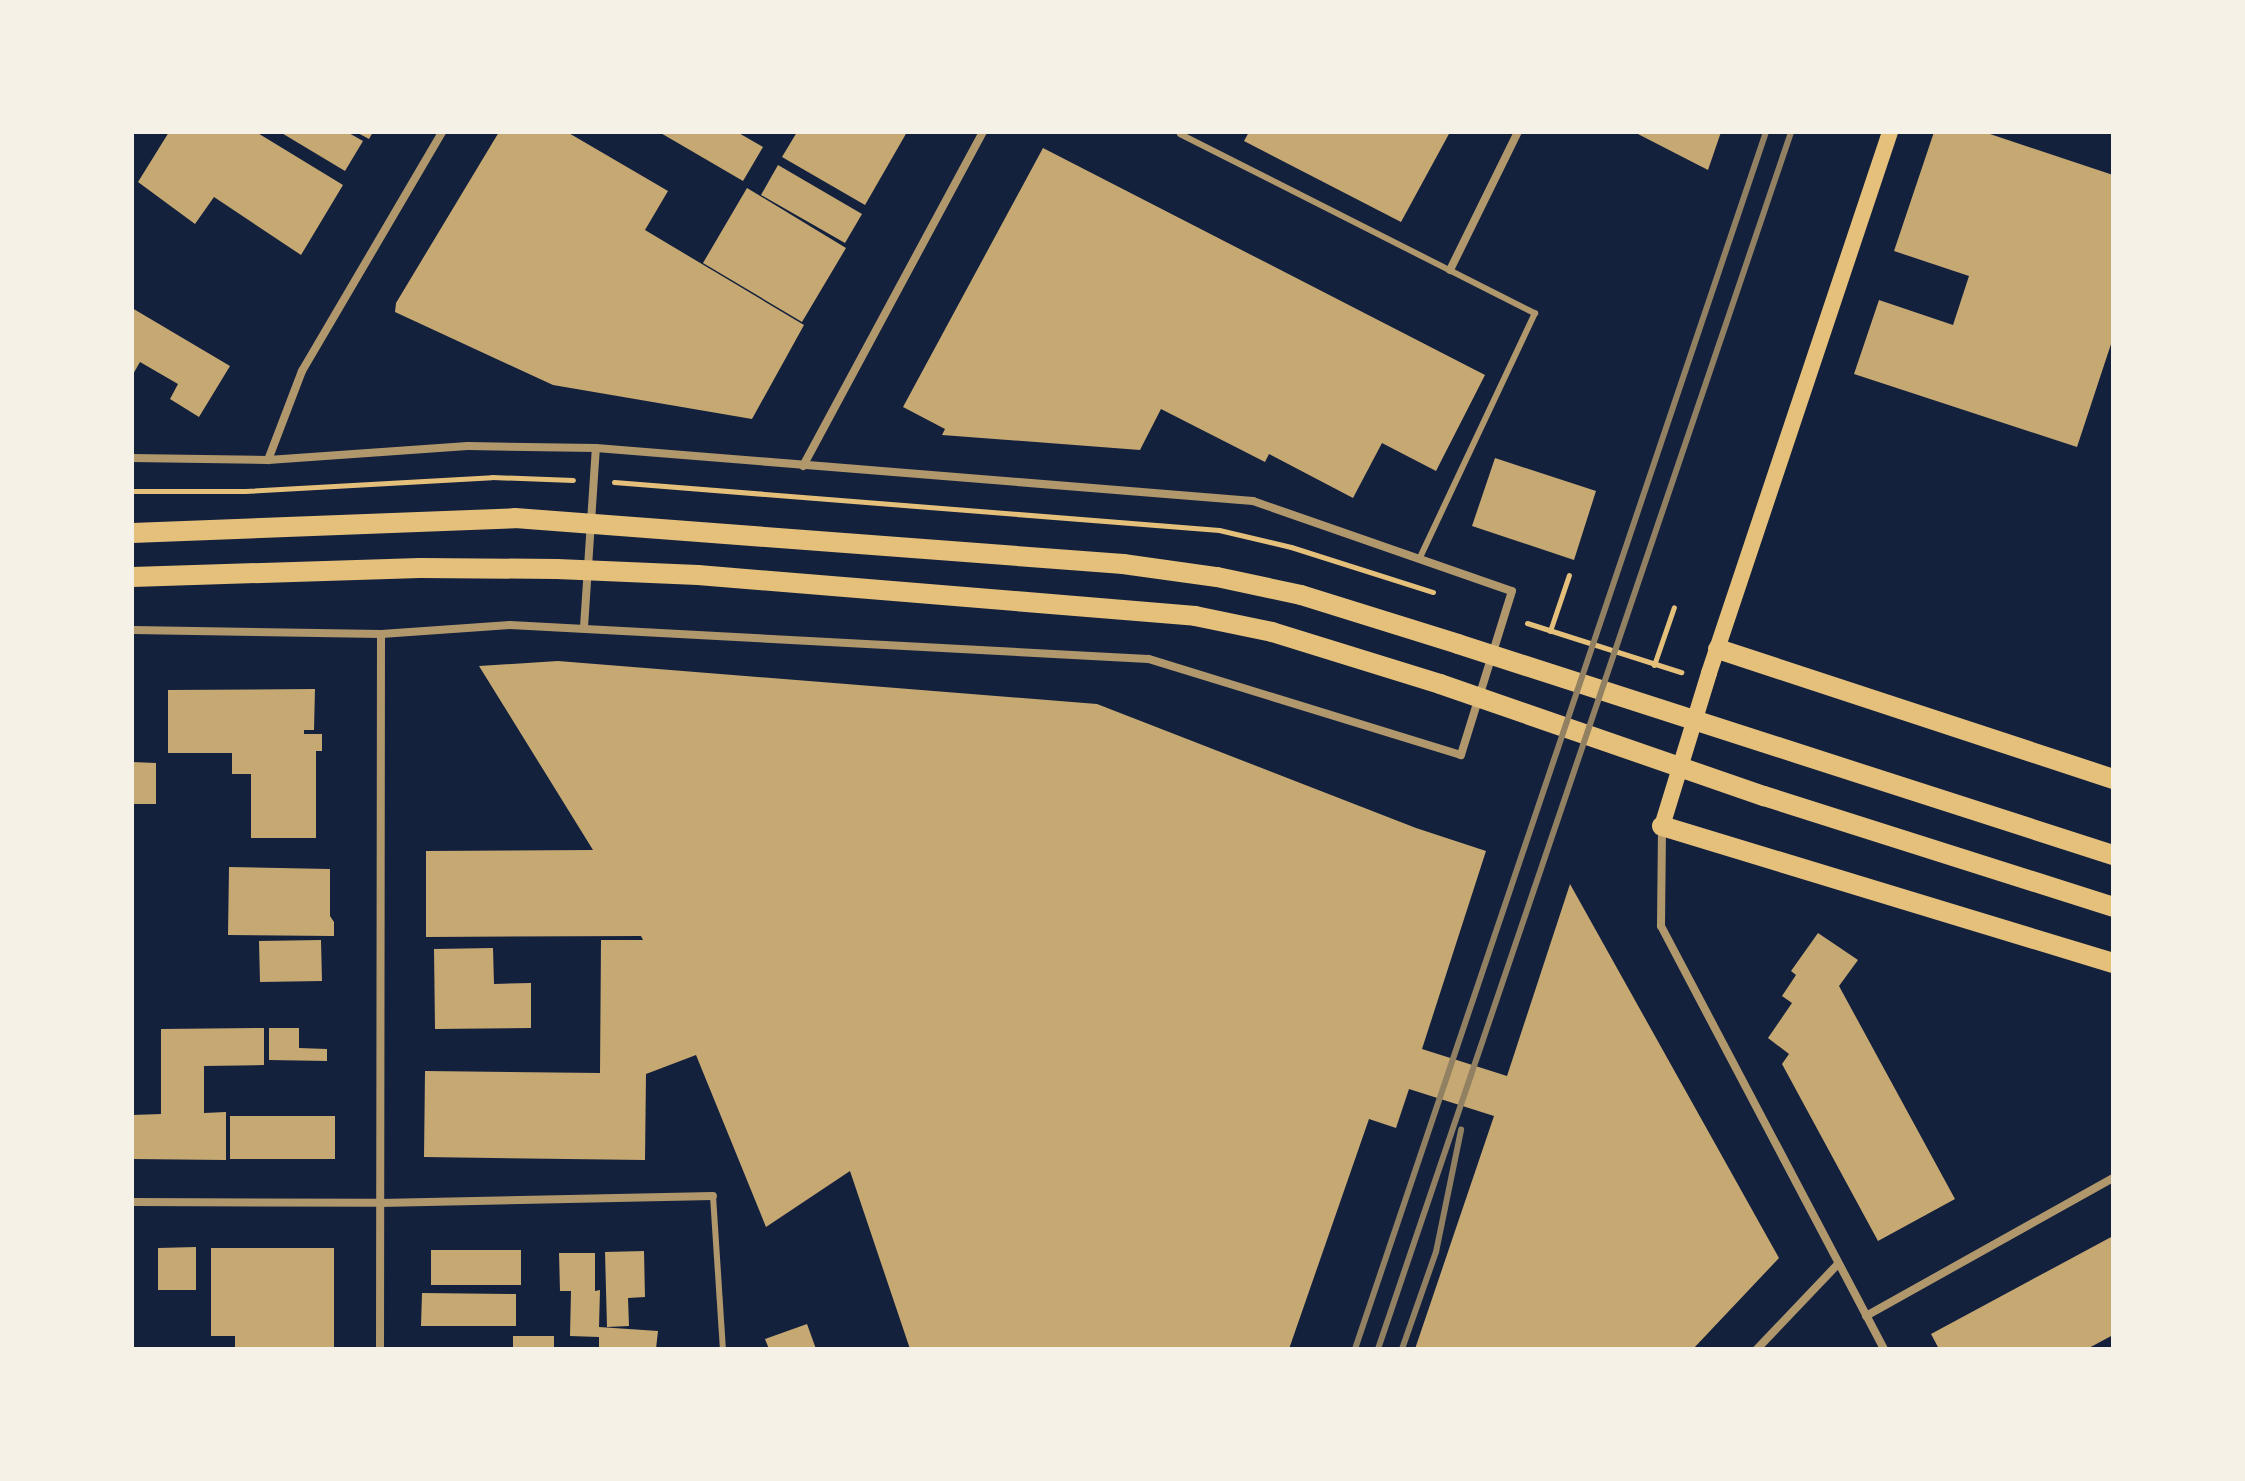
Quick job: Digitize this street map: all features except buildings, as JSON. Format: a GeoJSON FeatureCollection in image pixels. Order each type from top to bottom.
{"type":"FeatureCollection","features":[{"type":"Feature","properties":{"kind":"main road"},"geometry":{"type":"LineString","coordinates":[[1890,132],[1718,649],[1702,675],[1662,826],[2113,963]]}},
{"type":"Feature","properties":{"kind":"main road"},"geometry":{"type":"LineString","coordinates":[[132,533],[515,518],[1108,562],[1217,577],[1301,595],[1430,635],[2113,855]]}},
{"type":"Feature","properties":{"kind":"main road"},"geometry":{"type":"LineString","coordinates":[[132,577],[420,568],[557,569],[698,575],[1195,616],[1272,632],[1440,684],[1764,796],[2113,907]]}},
{"type":"Feature","properties":{"kind":"main road"},"geometry":{"type":"LineString","coordinates":[[1718,649],[2113,779]]}},
{"type":"Feature","properties":{"kind":"street"},"geometry":{"type":"LineString","coordinates":[[268,460],[302,371],[442,132]]}},
{"type":"Feature","properties":{"kind":"street"},"geometry":{"type":"LineString","coordinates":[[803,466],[983,132]]}},
{"type":"Feature","properties":{"kind":"street"},"geometry":{"type":"LineString","coordinates":[[1450,270],[1518,132]]}},
{"type":"Feature","properties":{"kind":"street"},"geometry":{"type":"LineString","coordinates":[[132,458],[268,460],[468,446],[596,448],[1253,501],[1512,591],[1461,755],[1148,659],[584,627],[510,625],[381,634],[132,630]]}},
{"type":"Feature","properties":{"kind":"street"},"geometry":{"type":"LineString","coordinates":[[584,627],[596,448]]}},
{"type":"Feature","properties":{"kind":"street"},"geometry":{"type":"LineString","coordinates":[[380,1349],[381,634]]}},
{"type":"Feature","properties":{"kind":"street"},"geometry":{"type":"LineString","coordinates":[[1662,826],[1661,926],[1837,1265],[1884,1349]]}},
{"type":"Feature","properties":{"kind":"street"},"geometry":{"type":"LineString","coordinates":[[1866,1316],[2113,1178]]}},
{"type":"Feature","properties":{"kind":"street"},"geometry":{"type":"LineString","coordinates":[[132,1202],[380,1203],[713,1196]]}},
{"type":"Feature","properties":{"kind":"street"},"geometry":{"type":"LineString","coordinates":[[1757,1349],[1837,1265]]}},
{"type":"Feature","properties":{"kind":"lane"},"geometry":{"type":"LineString","coordinates":[[1180,134],[1535,313],[1419,559]]}},
{"type":"Feature","properties":{"kind":"lane"},"geometry":{"type":"LineString","coordinates":[[713,1196],[723,1349]]}},
{"type":"Feature","properties":{"kind":"path"},"geometry":{"type":"LineString","coordinates":[[1550,631],[1569,575]]}},
{"type":"Feature","properties":{"kind":"path"},"geometry":{"type":"LineString","coordinates":[[1654,665],[1674,607]]}},
{"type":"Feature","properties":{"kind":"path"},"geometry":{"type":"LineString","coordinates":[[1522,621],[1654,665],[1702,675]]}},
{"type":"Feature","properties":{"kind":"railway"},"geometry":{"type":"LineString","coordinates":[[1355,1349],[1766,132]]}},
{"type":"Feature","properties":{"kind":"railway"},"geometry":{"type":"LineString","coordinates":[[1378,1349],[1791,132]]}},
{"type":"Feature","properties":{"kind":"railway"},"geometry":{"type":"LineString","coordinates":[[1402,1349],[1436,1252],[1461,1130]]}}]}
